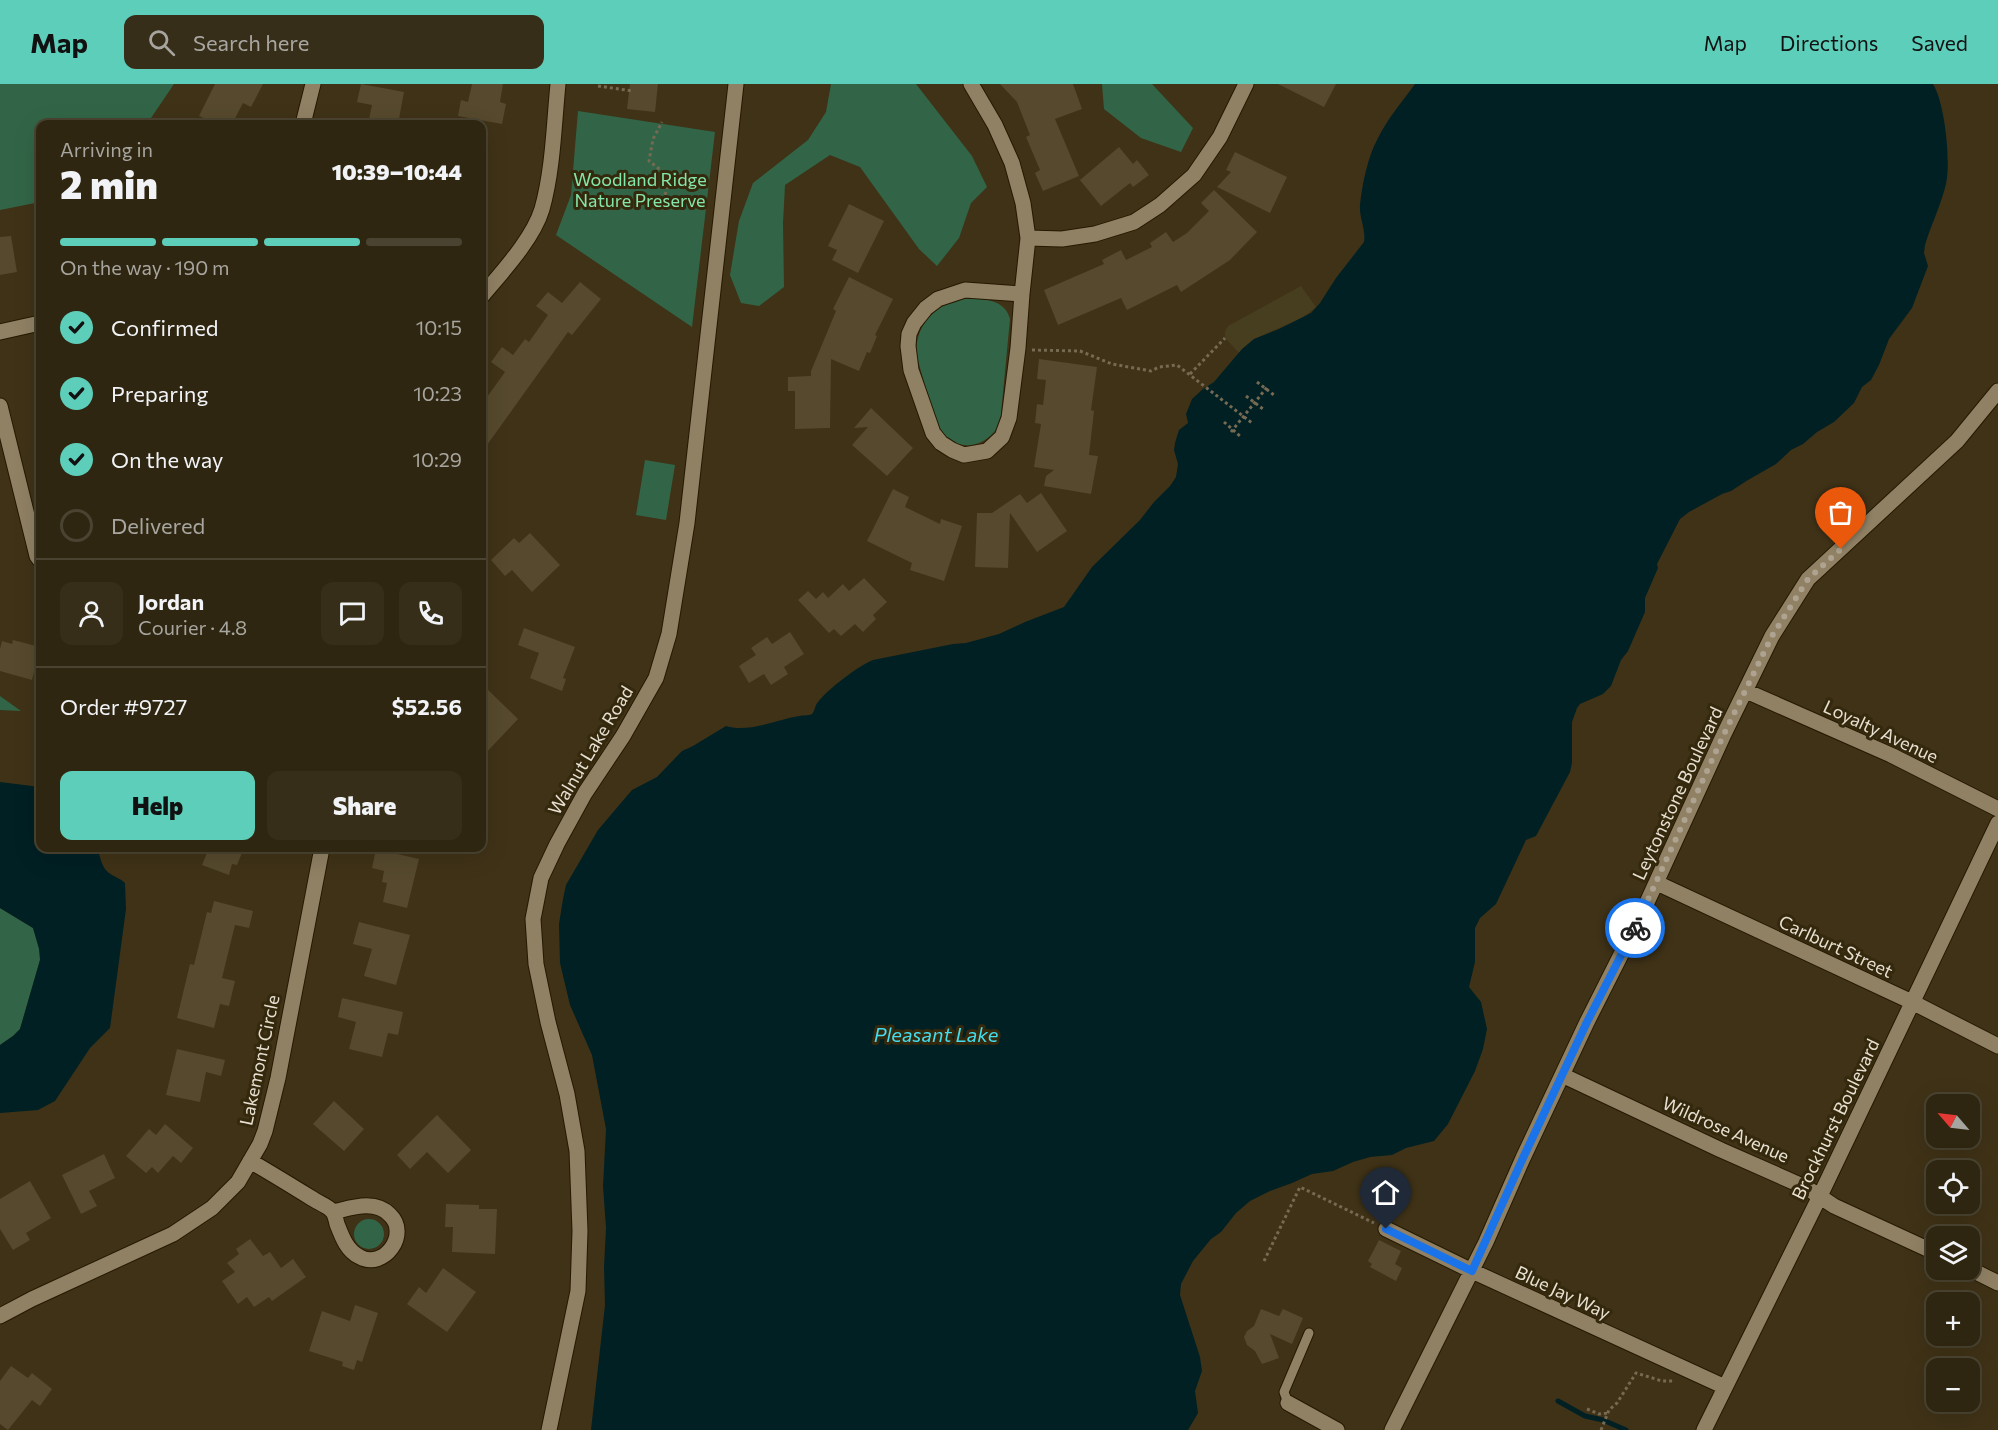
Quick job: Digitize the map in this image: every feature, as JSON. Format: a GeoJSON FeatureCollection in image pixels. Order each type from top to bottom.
{"type":"FeatureCollection","features":[{"type":"Feature","properties":{"kind":"street"},"geometry":{"type":"LineString","coordinates":[[304,120],[313,84]]}},
{"type":"Feature","properties":{"kind":"street"},"geometry":{"type":"LineString","coordinates":[[486,291],[530,233],[542,210],[558,84]]}},
{"type":"Feature","properties":{"kind":"street","name":"Walnut Lake Road"},"geometry":{"type":"LineString","coordinates":[[549,1430],[578,1291],[580,1219],[577,1150],[567,1094],[536,964],[533,919],[541,878],[557,844],[656,678],[669,634],[688,517],[736,84]]}},
{"type":"Feature","properties":{"kind":"street"},"geometry":{"type":"LineString","coordinates":[[971,84],[995,125],[1012,163],[1023,203],[1028,238],[1009,418],[996,446],[987,451],[964,455],[941,443],[933,433],[912,369],[908,346],[909,334],[914,323],[926,308],[938,299],[964,290],[1022,294]]}},
{"type":"Feature","properties":{"kind":"street"},"geometry":{"type":"LineString","coordinates":[[1028,238],[1062,239],[1095,234],[1134,222],[1160,205],[1194,175],[1220,137],[1246,84]]}},
{"type":"Feature","properties":{"kind":"street"},"geometry":{"type":"LineString","coordinates":[[0,332],[36,324]]}},
{"type":"Feature","properties":{"kind":"street","name":"Leytonstone Boulevard"},"geometry":{"type":"LineString","coordinates":[[1392,1430],[1472,1271],[1562,1075],[1657,883],[1724,734],[1772,636],[1808,579],[1957,441],[1998,391]]}},
{"type":"Feature","properties":{"kind":"street"},"geometry":{"type":"LineString","coordinates":[[0,406],[36,552]]}},
{"type":"Feature","properties":{"kind":"street","name":"Loyalty Avenue"},"geometry":{"type":"LineString","coordinates":[[1746,691],[1891,755],[1998,809]]}},
{"type":"Feature","properties":{"kind":"street","name":"Brockhurst Boulevard"},"geometry":{"type":"LineString","coordinates":[[1704,1430],[1820,1196],[1998,823]]}},
{"type":"Feature","properties":{"kind":"street","name":"Lakemont Circle"},"geometry":{"type":"LineString","coordinates":[[0,1316],[173,1234],[212,1208],[238,1182],[265,1131],[278,1078],[321,852]]}},
{"type":"Feature","properties":{"kind":"street","name":"Carlburt Street"},"geometry":{"type":"LineString","coordinates":[[1657,883],[1912,1002],[1998,1046]]}},
{"type":"Feature","properties":{"kind":"street","name":"Wildrose Avenue"},"geometry":{"type":"LineString","coordinates":[[1562,1075],[1807,1188],[1834,1206],[1926,1248]]}},
{"type":"Feature","properties":{"kind":"street"},"geometry":{"type":"LineString","coordinates":[[250,1161],[333,1212]]}},
{"type":"Feature","properties":{"kind":"street","name":"Blue Jay Way"},"geometry":{"type":"LineString","coordinates":[[1386,1229],[1725,1387]]}},
{"type":"Feature","properties":{"kind":"street"},"geometry":{"type":"LineString","coordinates":[[1980,1274],[1998,1283]]}},
{"type":"Feature","properties":{"kind":"street"},"geometry":{"type":"LineString","coordinates":[[1288,1403],[1337,1430]]}},
{"type":"Feature","properties":{"kind":"lane"},"geometry":{"type":"LineString","coordinates":[[1288,1403],[1284,1392],[1309,1333]]}},
{"type":"Feature","properties":{"kind":"path"},"geometry":{"type":"LineString","coordinates":[[598,86],[633,91]]}},
{"type":"Feature","properties":{"kind":"path"},"geometry":{"type":"LineString","coordinates":[[653,208],[667,193],[669,180],[649,161],[653,139],[662,122]]}},
{"type":"Feature","properties":{"kind":"path"},"geometry":{"type":"LineString","coordinates":[[1190,374],[1226,338]]}},
{"type":"Feature","properties":{"kind":"path"},"geometry":{"type":"LineString","coordinates":[[1018,348],[1080,351],[1112,364],[1151,371],[1159,367],[1177,365],[1252,423]]}},
{"type":"Feature","properties":{"kind":"path"},"geometry":{"type":"LineString","coordinates":[[1257,382],[1267,387],[1274,395]]}},
{"type":"Feature","properties":{"kind":"path"},"geometry":{"type":"LineString","coordinates":[[1232,430],[1267,387]]}},
{"type":"Feature","properties":{"kind":"path"},"geometry":{"type":"LineString","coordinates":[[1246,396],[1263,409]]}},
{"type":"Feature","properties":{"kind":"path"},"geometry":{"type":"LineString","coordinates":[[1224,422],[1241,437]]}},
{"type":"Feature","properties":{"kind":"path"},"geometry":{"type":"LineString","coordinates":[[1264,1262],[1300,1187],[1386,1229]]}},
{"type":"Feature","properties":{"kind":"path"},"geometry":{"type":"LineString","coordinates":[[1601,1430],[1608,1413],[1636,1373],[1669,1382],[1676,1379],[1683,1368]]}},
{"type":"Feature","properties":{"kind":"path"},"geometry":{"type":"LineString","coordinates":[[1587,1409],[1599,1414],[1608,1413]]}},
{"type":"Feature","properties":{"kind":"green space"},"geometry":{"type":"Polygon","coordinates":[[[0,84],[174,84],[150,120],[36,120],[36,203],[0,210],[0,84]]]}},
{"type":"Feature","properties":{"kind":"green space"},"geometry":{"type":"Polygon","coordinates":[[[831,84],[916,84],[972,156],[987,187],[971,203],[959,238],[937,266],[919,249],[860,167],[830,155],[785,185],[784,287],[759,306],[741,303],[730,275],[739,221],[753,183],[808,140],[826,112],[831,84]]]}},
{"type":"Feature","properties":{"kind":"green space"},"geometry":{"type":"Polygon","coordinates":[[[1102,84],[1152,84],[1193,128],[1181,152],[1141,138],[1104,109],[1102,84]]]}},
{"type":"Feature","properties":{"kind":"green space","name":"Woodland Ridge Nature Preserve"},"geometry":{"type":"Polygon","coordinates":[[[578,111],[715,132],[692,327],[556,235],[571,195],[578,111]]]}},
{"type":"Feature","properties":{"kind":"green space"},"geometry":{"type":"Polygon","coordinates":[[[957,299],[981,299],[996,303],[1002,306],[1010,319],[1000,424],[988,438],[971,445],[955,443],[946,437],[936,423],[916,354],[919,335],[927,320],[940,308],[957,299]]]}},
{"type":"Feature","properties":{"kind":"green space"},"geometry":{"type":"Polygon","coordinates":[[[645,460],[675,465],[666,520],[636,515],[645,460]]]}},
{"type":"Feature","properties":{"kind":"green space"},"geometry":{"type":"Polygon","coordinates":[[[0,696],[21,711],[0,710],[0,696]]]}},
{"type":"Feature","properties":{"kind":"green space"},"geometry":{"type":"Polygon","coordinates":[[[0,908],[33,928],[40,949],[40,960],[20,1029],[0,1045],[0,908]]]}},
{"type":"Feature","properties":{"kind":"green space"},"geometry":{"type":"Polygon","coordinates":[[[369,1219],[380,1223],[384,1234],[380,1245],[369,1249],[358,1245],[354,1234],[358,1223],[369,1219]]]}},
{"type":"Feature","properties":{"kind":"sand"},"geometry":{"type":"Polygon","coordinates":[[[1301,286],[1316,307],[1302,318],[1254,339],[1239,353],[1225,338],[1228,326],[1301,286]]]}},
{"type":"Feature","properties":{"kind":"water","name":"Pleasant Lake"},"geometry":{"type":"Polygon","coordinates":[[[1415,84],[1933,84],[1944,118],[1948,162],[1944,192],[1925,245],[1924,253],[1928,266],[1912,308],[1889,339],[1871,380],[1862,387],[1854,403],[1834,422],[1791,450],[1776,464],[1680,519],[1657,564],[1658,568],[1645,598],[1645,612],[1611,686],[1603,694],[1580,704],[1577,708],[1572,722],[1570,772],[1536,836],[1526,840],[1496,904],[1480,918],[1475,928],[1475,962],[1469,987],[1481,1002],[1487,1029],[1475,1071],[1448,1124],[1434,1141],[1406,1148],[1392,1155],[1370,1157],[1353,1162],[1333,1171],[1312,1174],[1270,1191],[1250,1201],[1236,1213],[1221,1232],[1211,1239],[1193,1261],[1181,1284],[1180,1295],[1200,1357],[1202,1371],[1195,1391],[1198,1413],[1188,1430],[591,1430],[605,1305],[606,1228],[603,1186],[606,1129],[592,1055],[570,1005],[560,963],[559,924],[566,885],[598,830],[632,790],[657,777],[682,751],[726,726],[753,727],[811,715],[817,703],[829,691],[852,672],[873,660],[966,643],[999,634],[1064,607],[1092,567],[1140,520],[1176,477],[1178,464],[1174,450],[1175,443],[1179,430],[1188,423],[1186,414],[1192,399],[1214,382],[1242,349],[1254,339],[1311,313],[1364,242],[1360,205],[1368,162],[1382,131],[1415,84]]]}},
{"type":"Feature","properties":{"kind":"water"},"geometry":{"type":"Polygon","coordinates":[[[0,782],[36,786],[36,852],[98,852],[108,873],[125,883],[126,909],[110,1028],[90,1048],[55,1101],[38,1110],[0,1113],[0,1045],[20,1029],[40,960],[33,928],[0,908],[0,782]]]}},
{"type":"Feature","properties":{"kind":"building"},"geometry":{"type":"Polygon","coordinates":[[[215,84],[263,84],[251,107],[243,103],[234,120],[208,120],[199,116],[215,84]]]}},
{"type":"Feature","properties":{"kind":"building"},"geometry":{"type":"Polygon","coordinates":[[[361,84],[404,92],[399,120],[369,120],[372,105],[357,102],[361,84]]]}},
{"type":"Feature","properties":{"kind":"building"},"geometry":{"type":"Polygon","coordinates":[[[472,84],[503,84],[500,102],[506,104],[502,124],[458,116],[461,100],[468,102],[472,84]]]}},
{"type":"Feature","properties":{"kind":"building"},"geometry":{"type":"Polygon","coordinates":[[[630,84],[658,84],[655,112],[627,109],[630,84]]]}},
{"type":"Feature","properties":{"kind":"building"},"geometry":{"type":"Polygon","coordinates":[[[1000,84],[1073,84],[1082,109],[1055,119],[1079,176],[1043,191],[1035,173],[1040,170],[1026,137],[1030,135],[1017,102],[1000,84]]]}},
{"type":"Feature","properties":{"kind":"building"},"geometry":{"type":"Polygon","coordinates":[[[1278,84],[1336,84],[1324,107],[1278,84]]]}},
{"type":"Feature","properties":{"kind":"building"},"geometry":{"type":"Polygon","coordinates":[[[1119,147],[1133,164],[1137,160],[1149,175],[1133,187],[1130,183],[1101,206],[1080,180],[1119,147]]]}},
{"type":"Feature","properties":{"kind":"building"},"geometry":{"type":"Polygon","coordinates":[[[1235,152],[1287,177],[1270,213],[1217,187],[1231,172],[1226,170],[1235,152]]]}},
{"type":"Feature","properties":{"kind":"building"},"geometry":{"type":"Polygon","coordinates":[[[1214,190],[1257,232],[1230,260],[1181,292],[1177,285],[1127,310],[1121,298],[1058,325],[1044,290],[1104,264],[1102,260],[1121,250],[1126,260],[1152,247],[1150,243],[1166,232],[1173,242],[1187,233],[1209,211],[1201,203],[1214,190]]]}},
{"type":"Feature","properties":{"kind":"building"},"geometry":{"type":"Polygon","coordinates":[[[849,204],[884,221],[858,273],[832,260],[837,250],[828,246],[849,204]]]}},
{"type":"Feature","properties":{"kind":"building"},"geometry":{"type":"Polygon","coordinates":[[[11,236],[17,272],[0,275],[0,237],[11,236]]]}},
{"type":"Feature","properties":{"kind":"building"},"geometry":{"type":"Polygon","coordinates":[[[849,277],[893,299],[875,335],[877,336],[870,353],[867,352],[859,371],[831,359],[830,428],[795,429],[795,391],[788,391],[788,377],[811,376],[836,311],[833,309],[849,277]]]}},
{"type":"Feature","properties":{"kind":"building"},"geometry":{"type":"Polygon","coordinates":[[[580,282],[601,299],[572,335],[568,332],[486,446],[486,398],[505,372],[491,362],[502,347],[513,355],[525,339],[529,342],[548,315],[536,306],[548,292],[562,303],[580,282]]]}},
{"type":"Feature","properties":{"kind":"building"},"geometry":{"type":"Polygon","coordinates":[[[1039,359],[1097,367],[1091,410],[1094,411],[1089,455],[1098,456],[1091,494],[1044,486],[1046,476],[1054,470],[1034,467],[1041,424],[1035,423],[1037,404],[1043,405],[1046,380],[1037,379],[1039,359]]]}},
{"type":"Feature","properties":{"kind":"building"},"geometry":{"type":"Polygon","coordinates":[[[871,408],[913,448],[887,476],[852,445],[868,427],[854,428],[871,408]]]}},
{"type":"Feature","properties":{"kind":"building"},"geometry":{"type":"Polygon","coordinates":[[[893,489],[909,497],[905,507],[940,524],[941,519],[962,526],[944,581],[910,570],[912,563],[867,541],[893,489]]]}},
{"type":"Feature","properties":{"kind":"building"},"geometry":{"type":"Polygon","coordinates":[[[1041,493],[1067,531],[1037,552],[1010,513],[1008,568],[975,567],[977,513],[992,513],[1020,494],[1027,503],[1041,493]]]}},
{"type":"Feature","properties":{"kind":"building"},"geometry":{"type":"Polygon","coordinates":[[[530,533],[560,565],[532,592],[512,570],[505,576],[491,560],[514,538],[519,543],[530,533]]]}},
{"type":"Feature","properties":{"kind":"building"},"geometry":{"type":"Polygon","coordinates":[[[864,578],[887,602],[873,615],[876,619],[863,632],[855,624],[841,636],[834,629],[829,633],[798,600],[808,591],[816,599],[823,592],[828,598],[843,584],[849,591],[864,578]]]}},
{"type":"Feature","properties":{"kind":"building"},"geometry":{"type":"Polygon","coordinates":[[[524,628],[575,647],[563,678],[566,679],[562,691],[530,678],[539,653],[518,645],[524,628]]]}},
{"type":"Feature","properties":{"kind":"building"},"geometry":{"type":"Polygon","coordinates":[[[790,632],[804,654],[784,667],[788,674],[771,685],[764,674],[749,683],[739,666],[756,655],[751,648],[767,637],[772,644],[790,632]]]}},
{"type":"Feature","properties":{"kind":"building"},"geometry":{"type":"Polygon","coordinates":[[[13,640],[36,646],[36,673],[34,672],[32,680],[0,671],[2,641],[12,644],[13,640]]]}},
{"type":"Feature","properties":{"kind":"building"},"geometry":{"type":"Polygon","coordinates":[[[486,688],[518,719],[486,753],[486,688]]]}},
{"type":"Feature","properties":{"kind":"building"},"geometry":{"type":"Polygon","coordinates":[[[207,852],[242,852],[237,865],[232,864],[229,875],[202,865],[207,852]]]}},
{"type":"Feature","properties":{"kind":"building"},"geometry":{"type":"Polygon","coordinates":[[[375,852],[389,852],[419,859],[407,908],[383,902],[387,883],[382,882],[384,871],[372,868],[375,852]]]}},
{"type":"Feature","properties":{"kind":"building"},"geometry":{"type":"Polygon","coordinates":[[[214,901],[253,911],[249,928],[235,925],[222,978],[235,981],[229,1006],[220,1004],[214,1028],[177,1018],[190,964],[194,965],[207,912],[211,913],[214,901]]]}},
{"type":"Feature","properties":{"kind":"building"},"geometry":{"type":"Polygon","coordinates":[[[359,922],[410,935],[396,985],[364,976],[372,949],[353,944],[359,922]]]}},
{"type":"Feature","properties":{"kind":"building"},"geometry":{"type":"Polygon","coordinates":[[[342,998],[403,1012],[398,1035],[388,1033],[382,1057],[349,1049],[356,1022],[338,1017],[342,998]]]}},
{"type":"Feature","properties":{"kind":"building"},"geometry":{"type":"Polygon","coordinates":[[[177,1049],[225,1060],[221,1076],[206,1072],[200,1102],[166,1095],[177,1049]]]}},
{"type":"Feature","properties":{"kind":"building"},"geometry":{"type":"Polygon","coordinates":[[[334,1101],[364,1129],[344,1151],[313,1124],[334,1101]]]}},
{"type":"Feature","properties":{"kind":"building"},"geometry":{"type":"Polygon","coordinates":[[[437,1115],[471,1150],[448,1173],[427,1152],[410,1169],[397,1155],[437,1115]]]}},
{"type":"Feature","properties":{"kind":"building"},"geometry":{"type":"Polygon","coordinates":[[[165,1124],[193,1148],[181,1163],[173,1156],[158,1173],[152,1167],[146,1173],[126,1156],[149,1129],[156,1135],[165,1124]]]}},
{"type":"Feature","properties":{"kind":"building"},"geometry":{"type":"Polygon","coordinates":[[[104,1154],[115,1178],[89,1191],[97,1206],[81,1214],[62,1175],[104,1154]]]}},
{"type":"Feature","properties":{"kind":"building"},"geometry":{"type":"Polygon","coordinates":[[[30,1181],[51,1218],[26,1233],[30,1240],[13,1250],[0,1229],[0,1199],[30,1181]]]}},
{"type":"Feature","properties":{"kind":"building"},"geometry":{"type":"Polygon","coordinates":[[[446,1204],[479,1205],[479,1209],[497,1209],[495,1254],[452,1252],[453,1227],[445,1227],[446,1204]]]}},
{"type":"Feature","properties":{"kind":"building"},"geometry":{"type":"Polygon","coordinates":[[[250,1239],[263,1256],[270,1252],[281,1268],[293,1259],[306,1277],[272,1301],[269,1297],[254,1307],[247,1297],[238,1304],[222,1281],[235,1272],[227,1263],[239,1254],[236,1249],[250,1239]]]}},
{"type":"Feature","properties":{"kind":"building"},"geometry":{"type":"Polygon","coordinates":[[[1379,1240],[1401,1251],[1395,1264],[1402,1268],[1396,1281],[1370,1267],[1372,1264],[1368,1261],[1379,1240]]]}},
{"type":"Feature","properties":{"kind":"building"},"geometry":{"type":"Polygon","coordinates":[[[443,1268],[476,1292],[447,1332],[407,1304],[419,1287],[426,1293],[443,1268]]]}},
{"type":"Feature","properties":{"kind":"building"},"geometry":{"type":"Polygon","coordinates":[[[355,1305],[378,1313],[362,1362],[357,1360],[354,1370],[342,1366],[343,1362],[309,1351],[322,1311],[350,1321],[355,1305]]]}},
{"type":"Feature","properties":{"kind":"building"},"geometry":{"type":"Polygon","coordinates":[[[1261,1309],[1279,1316],[1283,1309],[1303,1318],[1292,1344],[1270,1334],[1279,1358],[1262,1364],[1255,1351],[1247,1345],[1244,1337],[1247,1331],[1254,1326],[1261,1309]]]}},
{"type":"Feature","properties":{"kind":"building"},"geometry":{"type":"Polygon","coordinates":[[[11,1366],[28,1378],[32,1373],[52,1389],[40,1406],[32,1400],[8,1430],[0,1424],[0,1381],[11,1366]]]}},
{"type":"Feature","properties":{"kind":"waterway"},"geometry":{"type":"LineString","coordinates":[[1558,1401],[1585,1416],[1603,1420],[1626,1430]]}},
{"type":"Feature","properties":{"kind":"way so far"},"geometry":{"type":"LineString","coordinates":[[1635,928],[1724,734],[1772,636],[1808,579],[1841,549]]}},
{"type":"Feature","properties":{"kind":"route"},"geometry":{"type":"LineString","coordinates":[[1386,1229],[1472,1271],[1587,1022],[1635,928]]}}]}
